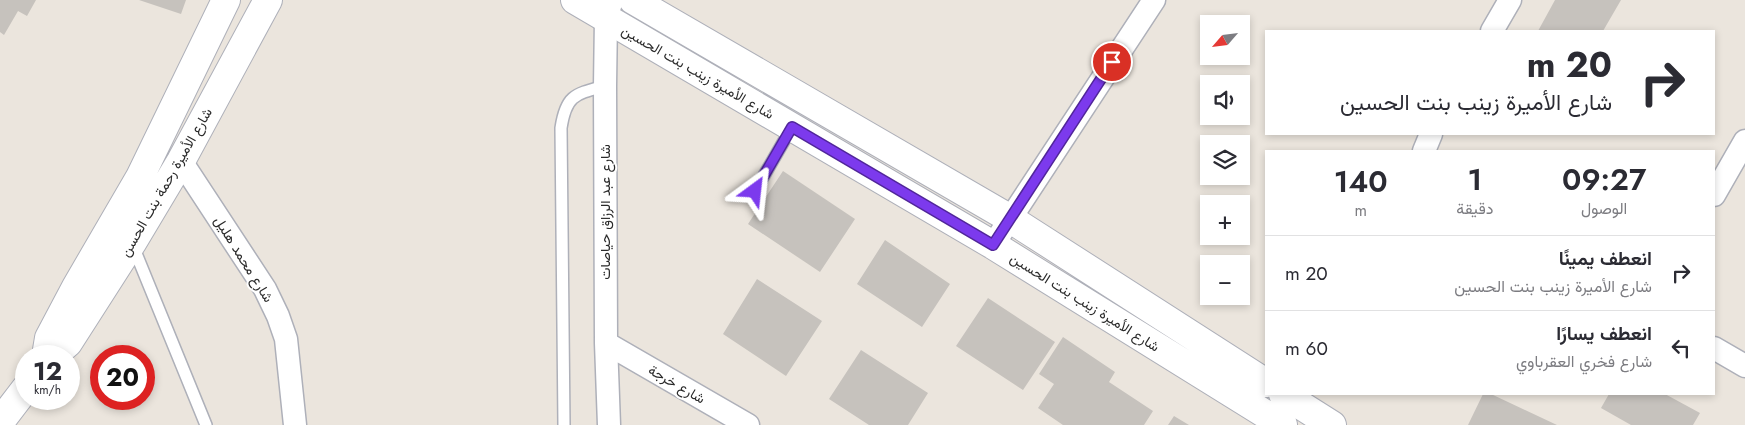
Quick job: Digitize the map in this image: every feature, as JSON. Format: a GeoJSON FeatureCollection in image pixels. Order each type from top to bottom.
{"type":"FeatureCollection","features":[{"type":"Feature","properties":{"kind":"street","name":"شارع الأميرة رحمة بنت الحسن"},"geometry":{"type":"LineString","coordinates":[[48,345],[49,338],[76,287],[140,177],[226,0]]}},
{"type":"Feature","properties":{"kind":"street","name":"شارع الأميرة رحمة بنت الحسن"},"geometry":{"type":"LineString","coordinates":[[66,345],[132,244],[181,161],[268,0]]}},
{"type":"Feature","properties":{"kind":"street","name":"شارع الأميرة زينب بنت الحسين"},"geometry":{"type":"LineString","coordinates":[[575,0],[609,9],[792,127],[993,245],[1283,425]]}},
{"type":"Feature","properties":{"kind":"street","name":"شارع الأميرة زينب بنت الحسين"},"geometry":{"type":"LineString","coordinates":[[633,0],[1010,218],[1265,382]]}},
{"type":"Feature","properties":{"kind":"street"},"geometry":{"type":"LineString","coordinates":[[993,245],[1154,0]]}},
{"type":"Feature","properties":{"kind":"street"},"geometry":{"type":"LineString","coordinates":[[1493,30],[1510,0]]}},
{"type":"Feature","properties":{"kind":"street","name":"شارع عبد الرزاق حياصات"},"geometry":{"type":"LineString","coordinates":[[609,9],[605,86],[606,344],[609,425]]}},
{"type":"Feature","properties":{"kind":"street"},"geometry":{"type":"LineString","coordinates":[[1424,150],[1432,135]]}},
{"type":"Feature","properties":{"kind":"street"},"geometry":{"type":"LineString","coordinates":[[1715,193],[1745,141]]}},
{"type":"Feature","properties":{"kind":"street","name":"شارع محمد هليل"},"geometry":{"type":"LineString","coordinates":[[181,161],[265,289],[278,316],[286,340],[295,425]]}},
{"type":"Feature","properties":{"kind":"street","name":"شارع خرجة"},"geometry":{"type":"LineString","coordinates":[[606,344],[748,425]]}},
{"type":"Feature","properties":{"kind":"street"},"geometry":{"type":"LineString","coordinates":[[1715,349],[1745,366]]}},
{"type":"Feature","properties":{"kind":"street"},"geometry":{"type":"LineString","coordinates":[[1285,395],[1332,425]]}},
{"type":"Feature","properties":{"kind":"street"},"geometry":{"type":"LineString","coordinates":[[0,422],[15,402]]}},
{"type":"Feature","properties":{"kind":"lane"},"geometry":{"type":"LineString","coordinates":[[564,425],[561,128],[566,106],[572,99],[579,93],[605,86]]}},
{"type":"Feature","properties":{"kind":"lane"},"geometry":{"type":"LineString","coordinates":[[755,191],[792,127]]}},
{"type":"Feature","properties":{"kind":"lane"},"geometry":{"type":"LineString","coordinates":[[132,244],[206,425]]}},
{"type":"Feature","properties":{"kind":"building"},"geometry":{"type":"Polygon","coordinates":[[[0,0],[36,0],[27,16],[18,11],[4,35],[0,32],[0,0]]]}},
{"type":"Feature","properties":{"kind":"building"},"geometry":{"type":"Polygon","coordinates":[[[139,0],[186,0],[181,14],[139,0]]]}},
{"type":"Feature","properties":{"kind":"building"},"geometry":{"type":"Polygon","coordinates":[[[1555,0],[1621,0],[1604,30],[1539,30],[1555,0]]]}},
{"type":"Feature","properties":{"kind":"building"},"geometry":{"type":"Polygon","coordinates":[[[783,171],[855,219],[820,272],[748,224],[783,171]]]}},
{"type":"Feature","properties":{"kind":"building"},"geometry":{"type":"Polygon","coordinates":[[[885,240],[950,284],[922,327],[857,284],[885,240]]]}},
{"type":"Feature","properties":{"kind":"building"},"geometry":{"type":"Polygon","coordinates":[[[757,279],[822,321],[786,376],[723,334],[757,279]]]}},
{"type":"Feature","properties":{"kind":"building"},"geometry":{"type":"Polygon","coordinates":[[[988,298],[1055,342],[1023,390],[956,346],[988,298]]]}},
{"type":"Feature","properties":{"kind":"building"},"geometry":{"type":"Polygon","coordinates":[[[1063,337],[1115,372],[1109,382],[1153,411],[1144,425],[1063,425],[1038,408],[1054,384],[1039,374],[1063,337]]]}},
{"type":"Feature","properties":{"kind":"building"},"geometry":{"type":"Polygon","coordinates":[[[861,350],[928,393],[908,425],[869,425],[829,399],[861,350]]]}},
{"type":"Feature","properties":{"kind":"building"},"geometry":{"type":"Polygon","coordinates":[[[1483,395],[1493,395],[1557,425],[1468,425],[1483,395]]]}},
{"type":"Feature","properties":{"kind":"building"},"geometry":{"type":"Polygon","coordinates":[[[1608,395],[1667,395],[1700,413],[1693,425],[1631,425],[1601,408],[1608,395]]]}},
{"type":"Feature","properties":{"kind":"building"},"geometry":{"type":"Polygon","coordinates":[[[1174,416],[1189,425],[1168,425],[1174,416]]]}},
{"type":"Feature","properties":{"kind":"route"},"geometry":{"type":"LineString","coordinates":[[755,191],[792,127],[993,245],[1112,62]]}}]}
